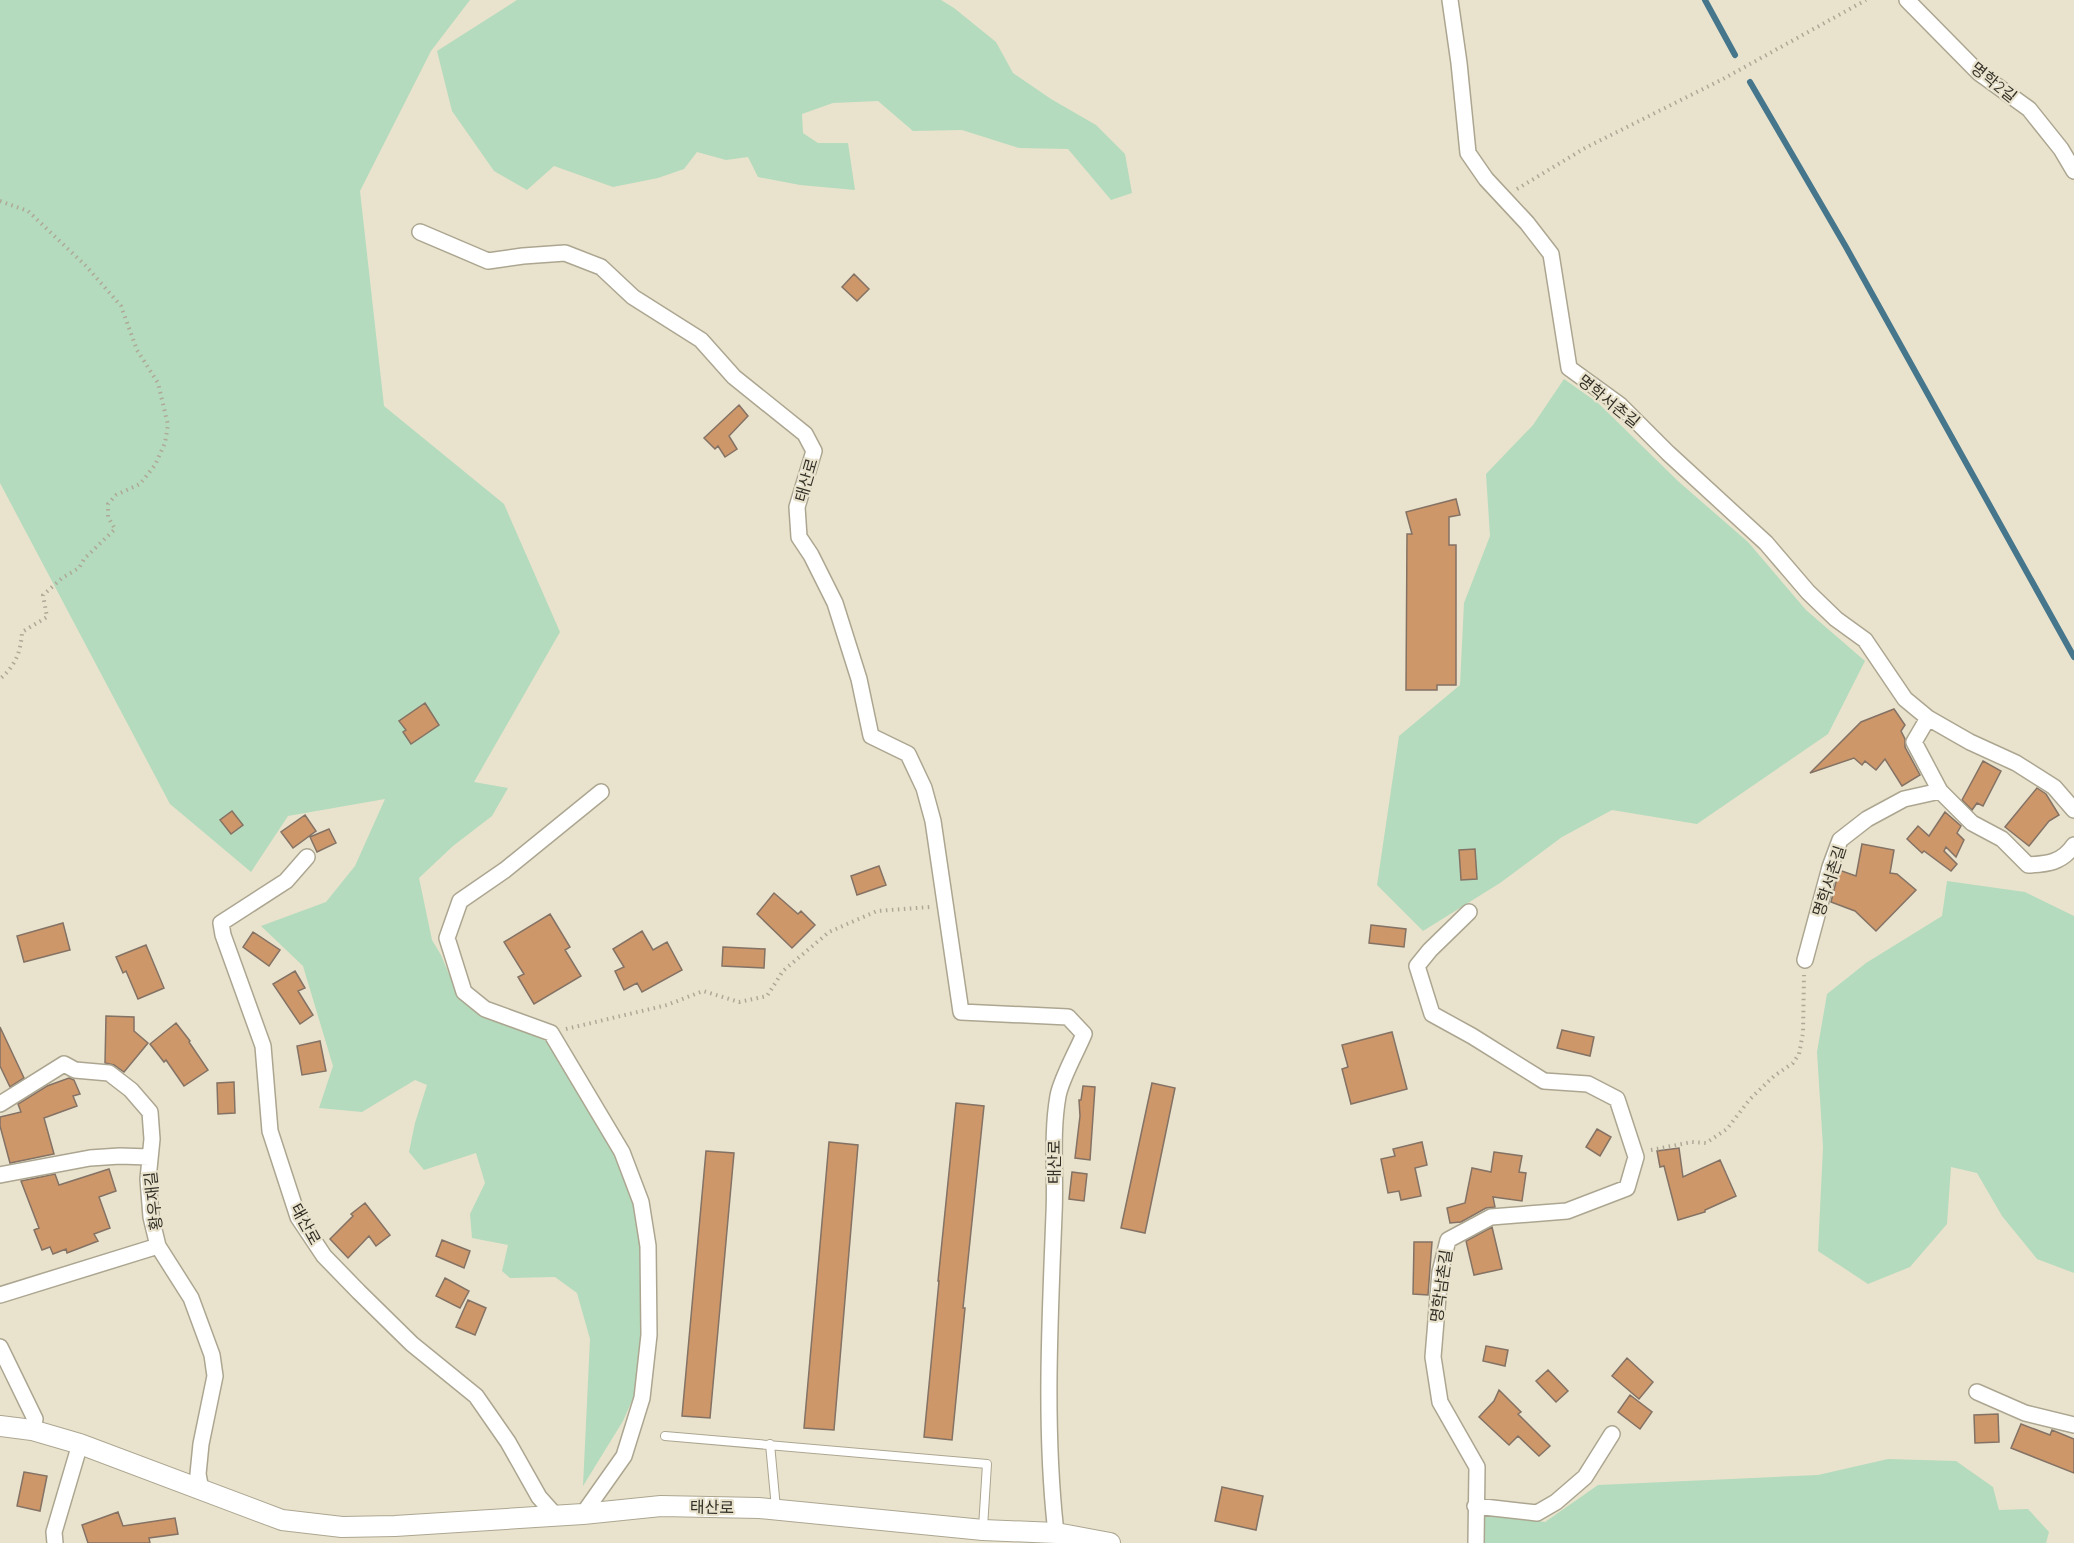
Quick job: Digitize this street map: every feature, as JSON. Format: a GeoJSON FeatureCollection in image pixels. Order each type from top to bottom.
{"type":"FeatureCollection","features":[{"type":"Feature","properties":{"kind":"street","name":"명학서촌길"},"geometry":{"type":"LineString","coordinates":[[1450,0],[1468,153],[1486,179],[1504,197],[1551,254],[1569,368],[1620,405],[1668,453],[1766,543],[1808,592],[1836,619],[1865,640],[1905,699],[1928,718],[1970,742],[2016,763],[2054,787],[2074,810]]}},
{"type":"Feature","properties":{"kind":"street","name":"명학2길"},"geometry":{"type":"LineString","coordinates":[[1907,0],[1979,73],[2029,110],[2061,149],[2074,171]]}},
{"type":"Feature","properties":{"kind":"street","name":"태산로"},"geometry":{"type":"LineString","coordinates":[[420,232],[488,261],[565,253],[601,267],[633,297],[701,340],[734,377],[805,434],[814,451],[797,507],[799,537],[811,555],[835,603],[859,679],[872,736],[908,754],[924,788],[933,820],[961,1012],[1068,1017],[1084,1034],[1058,1094],[1053,1155],[1049,1425],[1056,1533]]}},
{"type":"Feature","properties":{"kind":"street"},"geometry":{"type":"LineString","coordinates":[[1928,718],[1914,742],[1940,791],[1972,824],[2002,839],[2028,865],[2050,864],[2069,853],[2074,845]]}},
{"type":"Feature","properties":{"kind":"street","name":"명학서촌길"},"geometry":{"type":"LineString","coordinates":[[1805,960],[1830,867],[1840,840],[1866,819],[1904,799],[1940,791]]}},
{"type":"Feature","properties":{"kind":"street"},"geometry":{"type":"LineString","coordinates":[[582,1514],[624,1456],[642,1398],[649,1335],[648,1246],[641,1202],[622,1152],[551,1033],[485,1010],[464,992],[447,938],[460,901],[505,870],[601,792]]}},
{"type":"Feature","properties":{"kind":"street","name":"태산로"},"geometry":{"type":"LineString","coordinates":[[306,857],[286,881],[221,923],[263,1046],[270,1131],[298,1217],[324,1256],[412,1344],[476,1396],[508,1442],[538,1497],[556,1516]]}},
{"type":"Feature","properties":{"kind":"street"},"geometry":{"type":"LineString","coordinates":[[1469,912],[1417,966],[1431,1014],[1472,1036],[1544,1081],[1588,1084],[1617,1099],[1635,1154]]}},
{"type":"Feature","properties":{"kind":"street","name":"황우재길"},"geometry":{"type":"LineString","coordinates":[[0,1104],[64,1065],[75,1070],[109,1073],[130,1090],[150,1112],[152,1138],[148,1179],[151,1217],[158,1246],[190,1298],[212,1355],[215,1376],[201,1444],[198,1474],[201,1490]]}},
{"type":"Feature","properties":{"kind":"street","name":"명학남촌길"},"geometry":{"type":"LineString","coordinates":[[1476,1543],[1477,1467],[1440,1402],[1433,1358],[1440,1272],[1448,1240],[1491,1217],[1567,1211],[1627,1188],[1635,1154]]}},
{"type":"Feature","properties":{"kind":"street"},"geometry":{"type":"LineString","coordinates":[[0,1175],[90,1158],[149,1157]]}},
{"type":"Feature","properties":{"kind":"street"},"geometry":{"type":"LineString","coordinates":[[0,1295],[158,1246]]}},
{"type":"Feature","properties":{"kind":"street"},"geometry":{"type":"LineString","coordinates":[[0,1347],[35,1419],[32,1430]]}},
{"type":"Feature","properties":{"kind":"street"},"geometry":{"type":"LineString","coordinates":[[1977,1392],[2025,1413],[2074,1425]]}},
{"type":"Feature","properties":{"kind":"street","name":"태산로"},"geometry":{"type":"LineString","coordinates":[[0,1426],[32,1430],[80,1444],[282,1520],[342,1527],[556,1516],[661,1506],[777,1510],[983,1530],[1056,1533],[1110,1543]]}},
{"type":"Feature","properties":{"kind":"street"},"geometry":{"type":"LineString","coordinates":[[1475,1506],[1537,1513],[1556,1502],[1585,1477],[1612,1434]]}},
{"type":"Feature","properties":{"kind":"street"},"geometry":{"type":"LineString","coordinates":[[55,1543],[54,1532],[80,1444]]}},
{"type":"Feature","properties":{"kind":"lane"},"geometry":{"type":"LineString","coordinates":[[665,1436],[987,1464],[983,1530]]}},
{"type":"Feature","properties":{"kind":"lane"},"geometry":{"type":"LineString","coordinates":[[770,1444],[777,1510]]}},
{"type":"Feature","properties":{"kind":"path"},"geometry":{"type":"LineString","coordinates":[[1504,197],[1585,148],[1723,79],[1866,0]]}},
{"type":"Feature","properties":{"kind":"path"},"geometry":{"type":"LineString","coordinates":[[0,201],[28,211],[86,266],[121,306],[138,350],[158,383],[168,424],[165,443],[155,465],[140,484],[116,495],[108,504],[108,516],[115,529],[84,559],[79,568],[62,578],[44,595],[47,617],[22,632],[21,648],[8,672],[0,679]]}},
{"type":"Feature","properties":{"kind":"path"},"geometry":{"type":"LineString","coordinates":[[551,1033],[667,1005],[703,991],[739,1002],[767,996],[783,971],[829,932],[877,911],[945,906]]}},
{"type":"Feature","properties":{"kind":"path"},"geometry":{"type":"LineString","coordinates":[[1635,1154],[1692,1142],[1706,1143],[1727,1129],[1750,1099],[1774,1076],[1793,1063],[1799,1054],[1803,1033],[1805,960]]}},
{"type":"Feature","properties":{"kind":"green space"},"geometry":{"type":"Polygon","coordinates":[[[0,0],[470,0],[431,51],[360,191],[384,406],[504,504],[560,632],[474,782],[508,788],[492,816],[453,846],[419,878],[432,940],[441,955],[459,998],[482,1016],[516,1027],[548,1042],[609,1145],[632,1196],[640,1244],[642,1328],[634,1396],[623,1421],[583,1486],[590,1339],[577,1293],[555,1277],[510,1278],[502,1271],[508,1245],[472,1238],[470,1214],[485,1183],[476,1153],[424,1170],[409,1152],[427,1085],[415,1080],[362,1112],[319,1108],[333,1066],[303,966],[261,926],[326,902],[355,866],[385,799],[288,816],[251,872],[170,804],[0,483],[0,0]]]}},
{"type":"Feature","properties":{"kind":"green space"},"geometry":{"type":"Polygon","coordinates":[[[517,0],[941,0],[996,42],[1013,73],[1051,99],[1096,125],[1125,154],[1132,193],[1111,200],[1068,149],[1019,148],[962,130],[913,131],[878,101],[833,103],[802,114],[803,133],[818,143],[848,143],[855,190],[800,185],[758,177],[748,157],[726,160],[697,152],[684,169],[658,178],[613,187],[554,166],[527,190],[494,171],[452,111],[437,51],[517,0]]]}},
{"type":"Feature","properties":{"kind":"green space"},"geometry":{"type":"Polygon","coordinates":[[[1564,379],[1598,403],[1679,482],[1748,542],[1806,610],[1865,661],[1828,734],[1697,824],[1612,810],[1562,837],[1500,883],[1423,931],[1377,885],[1399,736],[1460,685],[1464,603],[1490,536],[1486,474],[1533,425],[1564,379]]]}},
{"type":"Feature","properties":{"kind":"green space"},"geometry":{"type":"Polygon","coordinates":[[[1947,881],[2025,892],[2074,916],[2074,1273],[2037,1259],[2002,1216],[1977,1173],[1951,1167],[1947,1224],[1910,1267],[1868,1284],[1818,1251],[1823,1147],[1817,1052],[1827,994],[1866,963],[1942,916],[1947,881]]]}},
{"type":"Feature","properties":{"kind":"green space"},"geometry":{"type":"Polygon","coordinates":[[[1888,1459],[1956,1461],[1993,1487],[1999,1510],[2028,1509],[2049,1532],[2046,1543],[1482,1543],[1480,1512],[1545,1522],[1598,1485],[1818,1475],[1888,1459]]]}},
{"type":"Feature","properties":{"kind":"building"},"geometry":{"type":"Polygon","coordinates":[[[854,274],[869,289],[857,301],[842,287],[854,274]]]}},
{"type":"Feature","properties":{"kind":"building"},"geometry":{"type":"Polygon","coordinates":[[[739,405],[748,416],[729,436],[737,449],[725,457],[718,446],[715,449],[704,438],[739,405]]]}},
{"type":"Feature","properties":{"kind":"building"},"geometry":{"type":"Polygon","coordinates":[[[1456,499],[1460,515],[1449,517],[1449,545],[1456,545],[1456,685],[1437,685],[1437,690],[1406,690],[1407,534],[1412,534],[1406,512],[1456,499]]]}},
{"type":"Feature","properties":{"kind":"building"},"geometry":{"type":"Polygon","coordinates":[[[425,703],[439,725],[411,744],[403,732],[406,730],[399,721],[425,703]]]}},
{"type":"Feature","properties":{"kind":"building"},"geometry":{"type":"Polygon","coordinates":[[[1894,709],[1905,725],[1901,731],[1905,739],[1905,747],[1920,775],[1902,786],[1885,759],[1876,770],[1865,761],[1862,765],[1854,758],[1810,773],[1861,722],[1894,709]]]}},
{"type":"Feature","properties":{"kind":"building"},"geometry":{"type":"Polygon","coordinates":[[[1983,761],[2001,771],[1983,806],[1977,803],[1972,810],[1962,800],[1983,761]]]}},
{"type":"Feature","properties":{"kind":"building"},"geometry":{"type":"Polygon","coordinates":[[[2037,788],[2046,794],[2059,815],[2049,821],[2029,846],[2005,827],[2037,788]]]}},
{"type":"Feature","properties":{"kind":"building"},"geometry":{"type":"Polygon","coordinates":[[[232,811],[243,825],[231,834],[220,820],[232,811]]]}},
{"type":"Feature","properties":{"kind":"building"},"geometry":{"type":"Polygon","coordinates":[[[1945,812],[1961,826],[1957,833],[1964,840],[1956,857],[1946,847],[1944,851],[1957,864],[1951,871],[1924,851],[1922,853],[1907,839],[1918,826],[1929,836],[1945,812]]]}},
{"type":"Feature","properties":{"kind":"building"},"geometry":{"type":"Polygon","coordinates":[[[305,815],[316,831],[293,848],[281,832],[305,815]]]}},
{"type":"Feature","properties":{"kind":"building"},"geometry":{"type":"Polygon","coordinates":[[[329,829],[336,843],[317,852],[310,837],[329,829]]]}},
{"type":"Feature","properties":{"kind":"building"},"geometry":{"type":"Polygon","coordinates":[[[1862,844],[1894,850],[1890,873],[1897,874],[1916,890],[1876,931],[1855,911],[1831,902],[1839,870],[1856,876],[1862,844]]]}},
{"type":"Feature","properties":{"kind":"building"},"geometry":{"type":"Polygon","coordinates":[[[1475,849],[1477,879],[1461,880],[1459,850],[1475,849]]]}},
{"type":"Feature","properties":{"kind":"building"},"geometry":{"type":"Polygon","coordinates":[[[879,866],[886,885],[857,895],[851,876],[879,866]]]}},
{"type":"Feature","properties":{"kind":"building"},"geometry":{"type":"Polygon","coordinates":[[[774,893],[798,914],[801,911],[815,925],[792,948],[757,914],[774,893]]]}},
{"type":"Feature","properties":{"kind":"building"},"geometry":{"type":"Polygon","coordinates":[[[550,914],[570,947],[565,950],[581,976],[534,1004],[518,977],[524,974],[504,942],[550,914]]]}},
{"type":"Feature","properties":{"kind":"building"},"geometry":{"type":"Polygon","coordinates":[[[63,923],[70,950],[24,962],[17,936],[63,923]]]}},
{"type":"Feature","properties":{"kind":"building"},"geometry":{"type":"Polygon","coordinates":[[[1371,925],[1406,929],[1404,947],[1369,943],[1371,925]]]}},
{"type":"Feature","properties":{"kind":"building"},"geometry":{"type":"Polygon","coordinates":[[[642,931],[653,950],[667,942],[682,970],[642,992],[637,983],[624,990],[615,971],[624,967],[613,949],[642,931]]]}},
{"type":"Feature","properties":{"kind":"building"},"geometry":{"type":"Polygon","coordinates":[[[253,932],[280,950],[269,966],[243,947],[253,932]]]}},
{"type":"Feature","properties":{"kind":"building"},"geometry":{"type":"Polygon","coordinates":[[[146,945],[164,988],[138,999],[126,971],[123,973],[116,957],[146,945]]]}},
{"type":"Feature","properties":{"kind":"building"},"geometry":{"type":"Polygon","coordinates":[[[723,947],[765,949],[764,968],[722,966],[723,947]]]}},
{"type":"Feature","properties":{"kind":"building"},"geometry":{"type":"Polygon","coordinates":[[[295,971],[305,988],[298,991],[313,1015],[300,1024],[273,984],[295,971]]]}},
{"type":"Feature","properties":{"kind":"building"},"geometry":{"type":"Polygon","coordinates":[[[106,1016],[134,1017],[134,1031],[148,1043],[124,1072],[114,1065],[105,1063],[106,1016]]]}},
{"type":"Feature","properties":{"kind":"building"},"geometry":{"type":"Polygon","coordinates":[[[176,1023],[208,1070],[184,1086],[166,1060],[164,1062],[150,1044],[176,1023]]]}},
{"type":"Feature","properties":{"kind":"building"},"geometry":{"type":"Polygon","coordinates":[[[0,1027],[24,1078],[10,1087],[0,1066],[0,1027]]]}},
{"type":"Feature","properties":{"kind":"building"},"geometry":{"type":"Polygon","coordinates":[[[1562,1030],[1594,1037],[1590,1056],[1557,1048],[1562,1030]]]}},
{"type":"Feature","properties":{"kind":"building"},"geometry":{"type":"Polygon","coordinates":[[[1392,1032],[1407,1089],[1351,1104],[1342,1069],[1348,1067],[1342,1045],[1392,1032]]]}},
{"type":"Feature","properties":{"kind":"building"},"geometry":{"type":"Polygon","coordinates":[[[320,1041],[326,1071],[302,1075],[297,1046],[320,1041]]]}},
{"type":"Feature","properties":{"kind":"building"},"geometry":{"type":"Polygon","coordinates":[[[69,1078],[74,1080],[80,1094],[73,1096],[77,1106],[44,1118],[54,1154],[10,1163],[0,1126],[0,1117],[21,1112],[18,1104],[47,1086],[69,1078]]]}},
{"type":"Feature","properties":{"kind":"building"},"geometry":{"type":"Polygon","coordinates":[[[234,1082],[235,1113],[218,1114],[217,1083],[234,1082]]]}},
{"type":"Feature","properties":{"kind":"building"},"geometry":{"type":"Polygon","coordinates":[[[1152,1083],[1175,1088],[1145,1233],[1121,1228],[1152,1083]]]}},
{"type":"Feature","properties":{"kind":"building"},"geometry":{"type":"Polygon","coordinates":[[[1083,1086],[1095,1087],[1090,1160],[1075,1158],[1080,1116],[1079,1100],[1081,1100],[1083,1086]]]}},
{"type":"Feature","properties":{"kind":"building"},"geometry":{"type":"Polygon","coordinates":[[[956,1103],[984,1106],[952,1440],[924,1437],[956,1103]]]}},
{"type":"Feature","properties":{"kind":"building"},"geometry":{"type":"Polygon","coordinates":[[[1597,1129],[1611,1137],[1600,1156],[1586,1147],[1597,1129]]]}},
{"type":"Feature","properties":{"kind":"building"},"geometry":{"type":"Polygon","coordinates":[[[829,1142],[858,1145],[834,1430],[804,1428],[829,1142]]]}},
{"type":"Feature","properties":{"kind":"building"},"geometry":{"type":"Polygon","coordinates":[[[1422,1142],[1427,1165],[1415,1168],[1421,1196],[1401,1200],[1399,1191],[1388,1193],[1381,1159],[1395,1156],[1393,1149],[1422,1142]]]}},
{"type":"Feature","properties":{"kind":"building"},"geometry":{"type":"Polygon","coordinates":[[[1679,1148],[1683,1177],[1720,1160],[1736,1196],[1705,1212],[1678,1220],[1664,1166],[1660,1167],[1657,1151],[1679,1148]]]}},
{"type":"Feature","properties":{"kind":"building"},"geometry":{"type":"Polygon","coordinates":[[[706,1151],[734,1153],[710,1418],[682,1416],[706,1151]]]}},
{"type":"Feature","properties":{"kind":"building"},"geometry":{"type":"Polygon","coordinates":[[[1494,1152],[1522,1156],[1519,1172],[1526,1173],[1522,1201],[1493,1197],[1495,1207],[1486,1208],[1461,1222],[1450,1223],[1447,1208],[1465,1203],[1472,1168],[1491,1172],[1494,1152]]]}},
{"type":"Feature","properties":{"kind":"building"},"geometry":{"type":"Polygon","coordinates":[[[109,1169],[116,1191],[99,1197],[110,1228],[94,1234],[98,1241],[67,1253],[66,1249],[53,1254],[50,1247],[42,1250],[34,1230],[39,1228],[21,1181],[55,1174],[59,1185],[109,1169]]]}},
{"type":"Feature","properties":{"kind":"building"},"geometry":{"type":"Polygon","coordinates":[[[1072,1172],[1087,1174],[1084,1201],[1069,1199],[1072,1172]]]}},
{"type":"Feature","properties":{"kind":"building"},"geometry":{"type":"Polygon","coordinates":[[[365,1203],[390,1235],[376,1246],[369,1236],[348,1258],[330,1239],[353,1216],[351,1214],[365,1203]]]}},
{"type":"Feature","properties":{"kind":"building"},"geometry":{"type":"Polygon","coordinates":[[[1492,1227],[1502,1269],[1474,1275],[1466,1241],[1492,1227]]]}},
{"type":"Feature","properties":{"kind":"building"},"geometry":{"type":"Polygon","coordinates":[[[442,1240],[470,1251],[464,1268],[436,1256],[442,1240]]]}},
{"type":"Feature","properties":{"kind":"building"},"geometry":{"type":"Polygon","coordinates":[[[1414,1242],[1432,1242],[1428,1295],[1413,1294],[1414,1242]]]}},
{"type":"Feature","properties":{"kind":"building"},"geometry":{"type":"Polygon","coordinates":[[[445,1278],[469,1291],[460,1308],[436,1296],[445,1278]]]}},
{"type":"Feature","properties":{"kind":"building"},"geometry":{"type":"Polygon","coordinates":[[[468,1300],[486,1308],[475,1335],[456,1327],[468,1300]]]}},
{"type":"Feature","properties":{"kind":"building"},"geometry":{"type":"Polygon","coordinates":[[[1486,1346],[1508,1350],[1505,1366],[1483,1361],[1486,1346]]]}},
{"type":"Feature","properties":{"kind":"building"},"geometry":{"type":"Polygon","coordinates":[[[1627,1358],[1653,1382],[1639,1399],[1612,1376],[1627,1358]]]}},
{"type":"Feature","properties":{"kind":"building"},"geometry":{"type":"Polygon","coordinates":[[[1548,1370],[1568,1391],[1556,1402],[1536,1381],[1548,1370]]]}},
{"type":"Feature","properties":{"kind":"building"},"geometry":{"type":"Polygon","coordinates":[[[1499,1390],[1521,1412],[1518,1414],[1550,1446],[1539,1456],[1518,1436],[1509,1445],[1479,1417],[1494,1401],[1499,1390]]]}},
{"type":"Feature","properties":{"kind":"building"},"geometry":{"type":"Polygon","coordinates":[[[1630,1395],[1652,1412],[1640,1429],[1618,1412],[1630,1395]]]}},
{"type":"Feature","properties":{"kind":"building"},"geometry":{"type":"Polygon","coordinates":[[[1998,1414],[1999,1442],[1975,1443],[1974,1415],[1998,1414]]]}},
{"type":"Feature","properties":{"kind":"building"},"geometry":{"type":"Polygon","coordinates":[[[2021,1424],[2050,1435],[2052,1430],[2074,1439],[2074,1473],[2011,1448],[2021,1424]]]}},
{"type":"Feature","properties":{"kind":"building"},"geometry":{"type":"Polygon","coordinates":[[[24,1472],[47,1476],[40,1511],[17,1506],[24,1472]]]}},
{"type":"Feature","properties":{"kind":"building"},"geometry":{"type":"Polygon","coordinates":[[[1222,1487],[1263,1496],[1256,1530],[1215,1521],[1222,1487]]]}},
{"type":"Feature","properties":{"kind":"building"},"geometry":{"type":"Polygon","coordinates":[[[118,1512],[123,1526],[175,1518],[178,1534],[149,1538],[150,1543],[88,1543],[82,1525],[118,1512]]]}},
{"type":"Feature","properties":{"kind":"waterway"},"geometry":{"type":"LineString","coordinates":[[1705,0],[1735,55]]}},
{"type":"Feature","properties":{"kind":"waterway"},"geometry":{"type":"LineString","coordinates":[[1750,82],[1846,247],[2074,657]]}}]}
